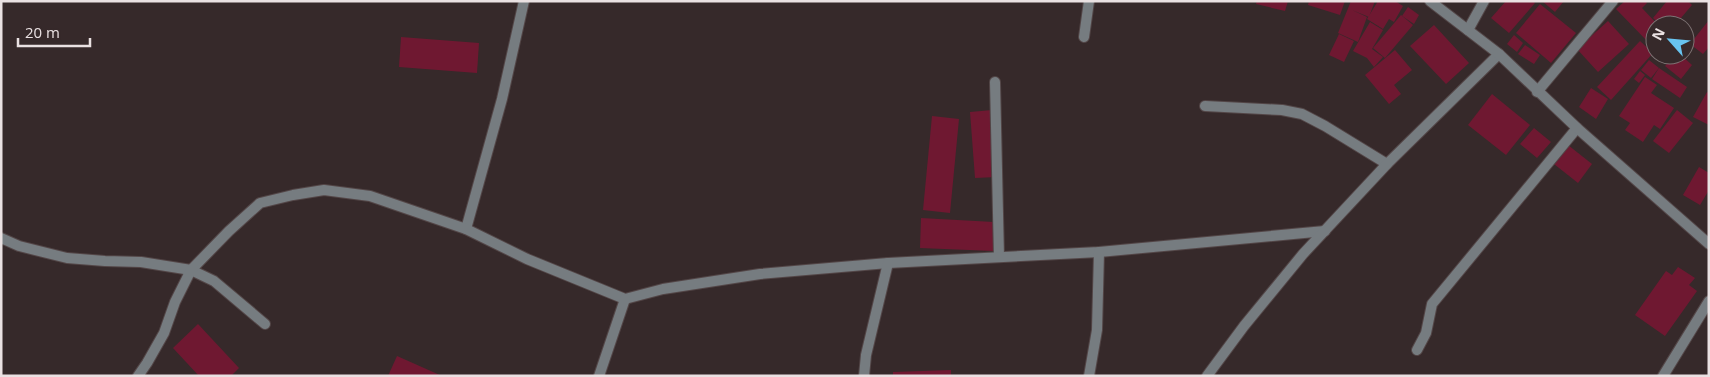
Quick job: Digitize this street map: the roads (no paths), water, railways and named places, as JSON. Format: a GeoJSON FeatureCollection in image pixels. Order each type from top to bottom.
{"type":"FeatureCollection","features":[{"type":"Feature","properties":{"kind":"street"},"geometry":{"type":"LineString","coordinates":[[466,229],[502,99],[524,1]]}},
{"type":"Feature","properties":{"kind":"street"},"geometry":{"type":"LineString","coordinates":[[1084,37],[1089,1]]}},
{"type":"Feature","properties":{"kind":"street"},"geometry":{"type":"LineString","coordinates":[[1430,1],[1499,54],[1537,92],[1709,244]]}},
{"type":"Feature","properties":{"kind":"street"},"geometry":{"type":"LineString","coordinates":[[1468,30],[1484,1]]}},
{"type":"Feature","properties":{"kind":"street"},"geometry":{"type":"LineString","coordinates":[[1537,92],[1613,1]]}},
{"type":"Feature","properties":{"kind":"street"},"geometry":{"type":"LineString","coordinates":[[1207,376],[1244,326],[1303,254],[1387,164],[1499,54]]}},
{"type":"Feature","properties":{"kind":"street"},"geometry":{"type":"LineString","coordinates":[[995,82],[999,257]]}},
{"type":"Feature","properties":{"kind":"street"},"geometry":{"type":"LineString","coordinates":[[1205,106],[1282,110],[1302,114],[1387,164]]}},
{"type":"Feature","properties":{"kind":"street"},"geometry":{"type":"LineString","coordinates":[[1417,350],[1426,333],[1432,304],[1577,128]]}},
{"type":"Feature","properties":{"kind":"street"},"geometry":{"type":"LineString","coordinates":[[138,376],[148,363],[164,333],[175,302],[191,270],[228,231],[260,203],[324,190],[370,196],[466,229],[527,259],[625,298],[663,289],[760,274],[888,263],[1100,252],[1325,230]]}},
{"type":"Feature","properties":{"kind":"street"},"geometry":{"type":"LineString","coordinates":[[1,238],[19,246],[67,258],[140,262],[191,270],[214,280],[265,324]]}},
{"type":"Feature","properties":{"kind":"street"},"geometry":{"type":"LineString","coordinates":[[1089,376],[1096,330],[1100,252]]}},
{"type":"Feature","properties":{"kind":"street"},"geometry":{"type":"LineString","coordinates":[[864,376],[866,355],[888,263]]}},
{"type":"Feature","properties":{"kind":"street"},"geometry":{"type":"LineString","coordinates":[[599,376],[625,298]]}},
{"type":"Feature","properties":{"kind":"street"},"geometry":{"type":"LineString","coordinates":[[1663,376],[1709,301]]}}]}
